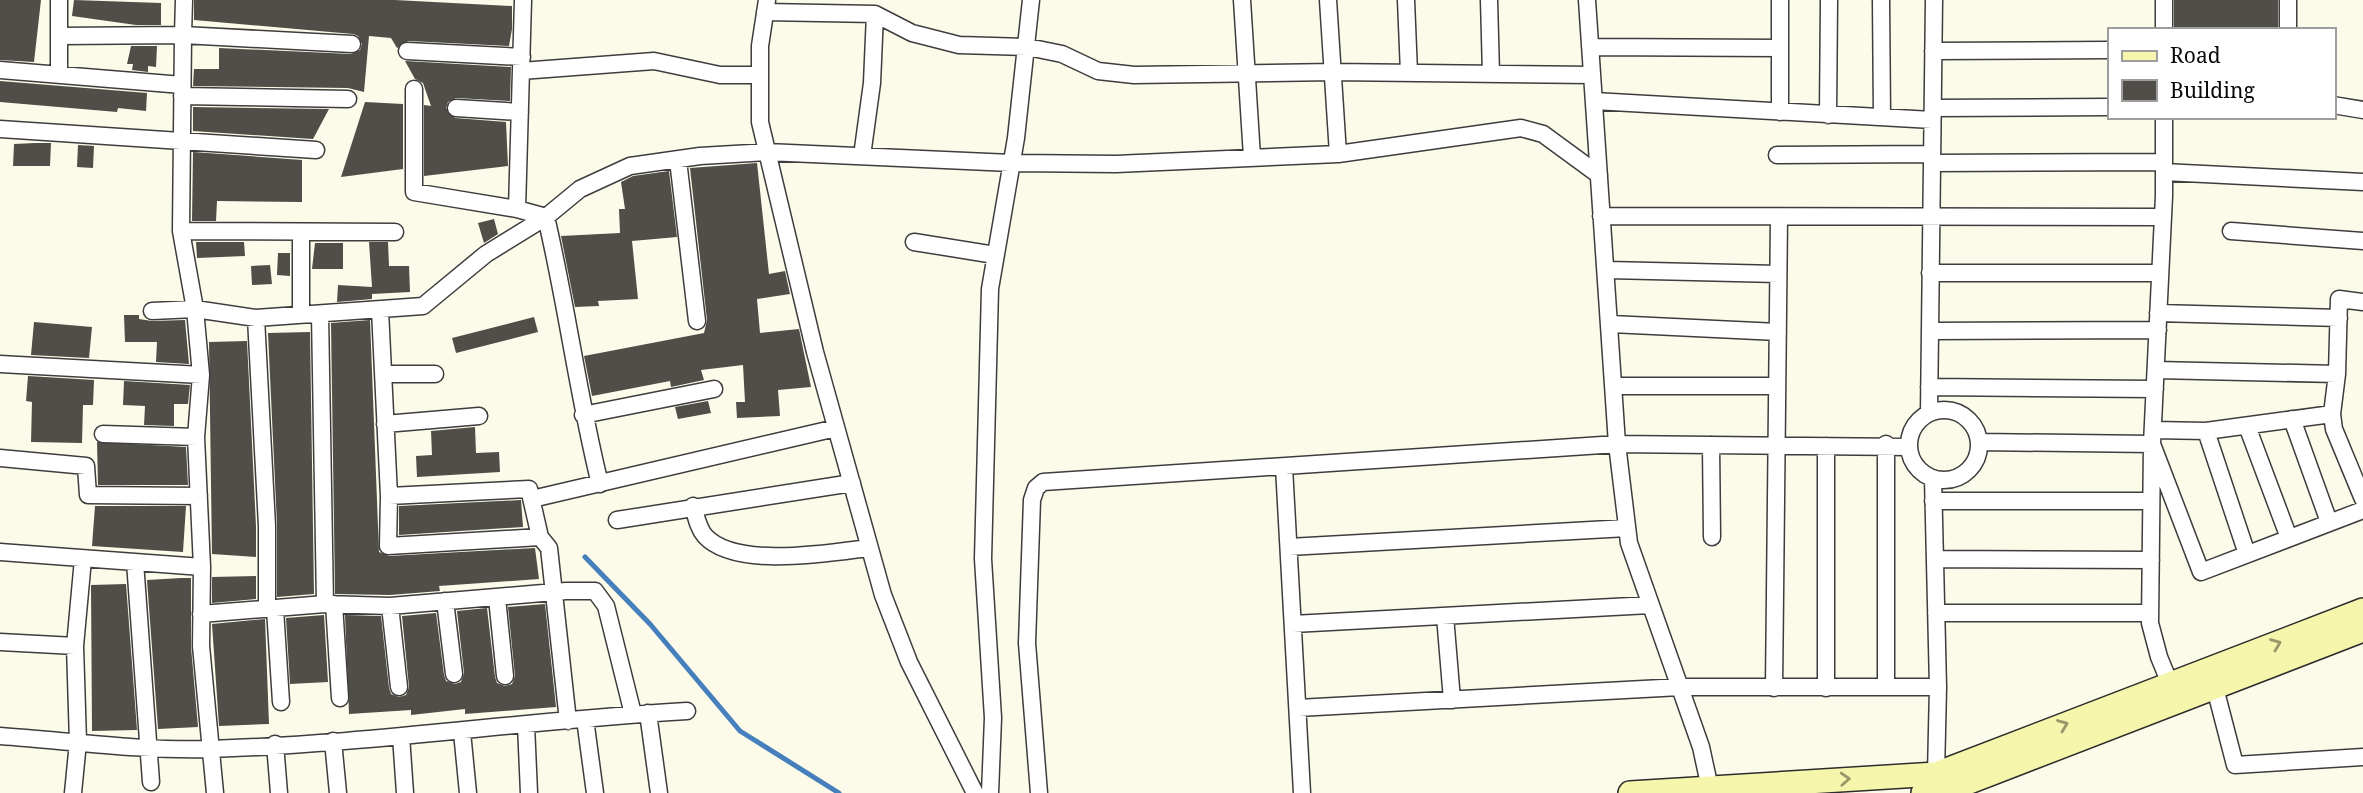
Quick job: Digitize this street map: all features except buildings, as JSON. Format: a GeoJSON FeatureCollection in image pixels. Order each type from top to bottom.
{"type":"FeatureCollection","features":[{"type":"Feature","properties":{"kind":"street"},"geometry":{"type":"LineString","coordinates":[[59,75],[60,0]]}},
{"type":"Feature","properties":{"kind":"street"},"geometry":{"type":"LineString","coordinates":[[184,0],[181,231],[195,309],[201,375],[196,437],[202,567],[201,614],[215,793]]}},
{"type":"Feature","properties":{"kind":"street"},"geometry":{"type":"LineString","coordinates":[[515,0],[523,0],[516,209]]}},
{"type":"Feature","properties":{"kind":"street"},"geometry":{"type":"LineString","coordinates":[[990,793],[993,718],[983,559],[990,289],[1028,47],[1031,0]]}},
{"type":"Feature","properties":{"kind":"street"},"geometry":{"type":"LineString","coordinates":[[1242,0],[1252,157]]}},
{"type":"Feature","properties":{"kind":"street"},"geometry":{"type":"LineString","coordinates":[[1328,0],[1338,154]]}},
{"type":"Feature","properties":{"kind":"street"},"geometry":{"type":"LineString","coordinates":[[1406,0],[1409,73]]}},
{"type":"Feature","properties":{"kind":"street"},"geometry":{"type":"LineString","coordinates":[[1489,0],[1491,74]]}},
{"type":"Feature","properties":{"kind":"street"},"geometry":{"type":"LineString","coordinates":[[1587,0],[1601,216],[1608,270],[1617,444],[1629,543],[1701,747],[1711,790]]}},
{"type":"Feature","properties":{"kind":"street"},"geometry":{"type":"LineString","coordinates":[[1780,0],[1780,112]]}},
{"type":"Feature","properties":{"kind":"street"},"geometry":{"type":"LineString","coordinates":[[1828,115],[1829,0]]}},
{"type":"Feature","properties":{"kind":"street"},"geometry":{"type":"LineString","coordinates":[[1881,0],[1882,117]]}},
{"type":"Feature","properties":{"kind":"street"},"geometry":{"type":"LineString","coordinates":[[1928,413],[1934,0]]}},
{"type":"Feature","properties":{"kind":"street"},"geometry":{"type":"LineString","coordinates":[[2164,0],[2164,28]]}},
{"type":"Feature","properties":{"kind":"street"},"geometry":{"type":"LineString","coordinates":[[2288,0],[2288,28]]}},
{"type":"Feature","properties":{"kind":"street"},"geometry":{"type":"LineString","coordinates":[[975,793],[909,662],[869,548],[836,428],[760,122],[760,46],[766,6],[856,7],[912,33],[959,46],[1028,47],[1062,54],[1098,71],[1134,75],[1333,72],[1592,75]]}},
{"type":"Feature","properties":{"kind":"street"},"geometry":{"type":"LineString","coordinates":[[862,156],[870,107],[875,14]]}},
{"type":"Feature","properties":{"kind":"street"},"geometry":{"type":"LineString","coordinates":[[60,36],[183,36],[352,44]]}},
{"type":"Feature","properties":{"kind":"street"},"geometry":{"type":"LineString","coordinates":[[1590,47],[1780,48]]}},
{"type":"Feature","properties":{"kind":"street"},"geometry":{"type":"LineString","coordinates":[[1933,51],[2108,50]]}},
{"type":"Feature","properties":{"kind":"street"},"geometry":{"type":"LineString","coordinates":[[407,51],[521,64],[642,61],[671,63],[720,75],[760,75]]}},
{"type":"Feature","properties":{"kind":"street"},"geometry":{"type":"LineString","coordinates":[[0,70],[182,90],[348,99]]}},
{"type":"Feature","properties":{"kind":"street"},"geometry":{"type":"LineString","coordinates":[[414,89],[414,192],[516,209],[546,217]]}},
{"type":"Feature","properties":{"kind":"street"},"geometry":{"type":"LineString","coordinates":[[1594,101],[1882,117],[2108,107]]}},
{"type":"Feature","properties":{"kind":"street"},"geometry":{"type":"LineString","coordinates":[[2335,105],[2363,110]]}},
{"type":"Feature","properties":{"kind":"street"},"geometry":{"type":"LineString","coordinates":[[456,108],[520,113]]}},
{"type":"Feature","properties":{"kind":"street"},"geometry":{"type":"LineString","coordinates":[[2164,119],[2163,217],[2151,502],[2150,613],[2159,657],[2174,693]]}},
{"type":"Feature","properties":{"kind":"street"},"geometry":{"type":"LineString","coordinates":[[152,311],[195,309],[256,318],[423,306],[486,254],[546,217],[580,189],[630,166],[678,160],[767,152],[1011,163],[1116,164],[1338,154],[1521,128],[1543,134],[1599,175]]}},
{"type":"Feature","properties":{"kind":"street"},"geometry":{"type":"LineString","coordinates":[[0,129],[316,150]]}},
{"type":"Feature","properties":{"kind":"street"},"geometry":{"type":"LineString","coordinates":[[1777,155],[2164,167],[2363,182]]}},
{"type":"Feature","properties":{"kind":"street"},"geometry":{"type":"LineString","coordinates":[[678,160],[697,321]]}},
{"type":"Feature","properties":{"kind":"street"},"geometry":{"type":"LineString","coordinates":[[1601,216],[2163,217]]}},
{"type":"Feature","properties":{"kind":"street"},"geometry":{"type":"LineString","coordinates":[[546,217],[562,283],[583,415],[600,484]]}},
{"type":"Feature","properties":{"kind":"street"},"geometry":{"type":"LineString","coordinates":[[1774,688],[1779,217]]}},
{"type":"Feature","properties":{"kind":"street"},"geometry":{"type":"LineString","coordinates":[[181,231],[395,232]]}},
{"type":"Feature","properties":{"kind":"street"},"geometry":{"type":"LineString","coordinates":[[2231,231],[2363,241]]}},
{"type":"Feature","properties":{"kind":"street"},"geometry":{"type":"LineString","coordinates":[[301,232],[301,315]]}},
{"type":"Feature","properties":{"kind":"street"},"geometry":{"type":"LineString","coordinates":[[914,242],[995,255]]}},
{"type":"Feature","properties":{"kind":"street"},"geometry":{"type":"LineString","coordinates":[[1608,270],[1778,274]]}},
{"type":"Feature","properties":{"kind":"street"},"geometry":{"type":"LineString","coordinates":[[1930,273],[2160,273]]}},
{"type":"Feature","properties":{"kind":"street"},"geometry":{"type":"LineString","coordinates":[[2363,302],[2339,299],[2337,374],[2332,414],[2334,429],[2363,499]]}},
{"type":"Feature","properties":{"kind":"street"},"geometry":{"type":"LineString","coordinates":[[380,310],[389,496],[388,546],[540,537]]}},
{"type":"Feature","properties":{"kind":"street"},"geometry":{"type":"LineString","coordinates":[[2158,313],[2339,318]]}},
{"type":"Feature","properties":{"kind":"street"},"geometry":{"type":"LineString","coordinates":[[320,314],[329,604],[340,698]]}},
{"type":"Feature","properties":{"kind":"street"},"geometry":{"type":"LineString","coordinates":[[256,318],[271,609],[281,702]]}},
{"type":"Feature","properties":{"kind":"street"},"geometry":{"type":"LineString","coordinates":[[1611,324],[1778,332]]}},
{"type":"Feature","properties":{"kind":"street"},"geometry":{"type":"LineString","coordinates":[[1930,331],[2158,330]]}},
{"type":"Feature","properties":{"kind":"street"},"geometry":{"type":"LineString","coordinates":[[0,364],[201,375]]}},
{"type":"Feature","properties":{"kind":"street"},"geometry":{"type":"LineString","coordinates":[[2156,370],[2337,374]]}},
{"type":"Feature","properties":{"kind":"street"},"geometry":{"type":"LineString","coordinates":[[383,374],[435,374]]}},
{"type":"Feature","properties":{"kind":"street"},"geometry":{"type":"LineString","coordinates":[[1615,386],[1777,386]]}},
{"type":"Feature","properties":{"kind":"street"},"geometry":{"type":"LineString","coordinates":[[1929,387],[2155,389]]}},
{"type":"Feature","properties":{"kind":"street"},"geometry":{"type":"LineString","coordinates":[[583,415],[714,389]]}},
{"type":"Feature","properties":{"kind":"street"},"geometry":{"type":"LineString","coordinates":[[1942,409],[1956,411],[1968,418],[1976,429],[1980,442],[1974,462],[1960,476],[1946,480],[1933,478],[1920,471],[1912,460],[1909,447],[1911,433],[1918,421],[1928,413],[1942,409]]}},
{"type":"Feature","properties":{"kind":"street"},"geometry":{"type":"LineString","coordinates":[[1980,442],[2153,437],[2332,414]]}},
{"type":"Feature","properties":{"kind":"street"},"geometry":{"type":"LineString","coordinates":[[385,424],[479,416]]}},
{"type":"Feature","properties":{"kind":"street"},"geometry":{"type":"LineString","coordinates":[[2292,419],[2329,523]]}},
{"type":"Feature","properties":{"kind":"street"},"geometry":{"type":"LineString","coordinates":[[2247,426],[2289,538]]}},
{"type":"Feature","properties":{"kind":"street"},"geometry":{"type":"LineString","coordinates":[[532,499],[735,449],[836,428]]}},
{"type":"Feature","properties":{"kind":"street"},"geometry":{"type":"LineString","coordinates":[[2206,431],[2247,554]]}},
{"type":"Feature","properties":{"kind":"street"},"geometry":{"type":"LineString","coordinates":[[103,434],[196,437]]}},
{"type":"Feature","properties":{"kind":"street"},"geometry":{"type":"LineString","coordinates":[[2153,437],[2201,572],[2363,510]]}},
{"type":"Feature","properties":{"kind":"street"},"geometry":{"type":"LineString","coordinates":[[1039,793],[1027,643],[1032,500],[1036,488],[1043,482],[1617,444],[1886,444],[1909,447]]}},
{"type":"Feature","properties":{"kind":"street"},"geometry":{"type":"LineString","coordinates":[[1886,444],[1886,687]]}},
{"type":"Feature","properties":{"kind":"street"},"geometry":{"type":"LineString","coordinates":[[1711,445],[1712,537]]}},
{"type":"Feature","properties":{"kind":"street"},"geometry":{"type":"LineString","coordinates":[[1826,446],[1826,688]]}},
{"type":"Feature","properties":{"kind":"street"},"geometry":{"type":"LineString","coordinates":[[0,457],[86,466],[88,495],[199,496]]}},
{"type":"Feature","properties":{"kind":"street"},"geometry":{"type":"LineString","coordinates":[[1284,467],[1302,793]]}},
{"type":"Feature","properties":{"kind":"street"},"geometry":{"type":"LineString","coordinates":[[1933,478],[1938,687],[1936,774]]}},
{"type":"Feature","properties":{"kind":"street"},"geometry":{"type":"LineString","coordinates":[[617,520],[692,506],[852,483]]}},
{"type":"Feature","properties":{"kind":"street"},"geometry":{"type":"LineString","coordinates":[[389,496],[529,489],[540,537],[549,548],[568,721]]}},
{"type":"Feature","properties":{"kind":"street"},"geometry":{"type":"LineString","coordinates":[[1933,501],[2151,502]]}},
{"type":"Feature","properties":{"kind":"street"},"geometry":{"type":"LineString","coordinates":[[692,506],[707,538],[718,545],[744,552],[793,557],[869,548]]}},
{"type":"Feature","properties":{"kind":"street"},"geometry":{"type":"LineString","coordinates":[[1289,547],[1627,528]]}},
{"type":"Feature","properties":{"kind":"street"},"geometry":{"type":"LineString","coordinates":[[0,552],[202,567]]}},
{"type":"Feature","properties":{"kind":"street"},"geometry":{"type":"LineString","coordinates":[[73,793],[78,742],[75,646],[83,559]]}},
{"type":"Feature","properties":{"kind":"street"},"geometry":{"type":"LineString","coordinates":[[1935,559],[2151,560]]}},
{"type":"Feature","properties":{"kind":"street"},"geometry":{"type":"LineString","coordinates":[[135,562],[151,782]]}},
{"type":"Feature","properties":{"kind":"street"},"geometry":{"type":"LineString","coordinates":[[201,614],[329,604],[390,606],[595,591],[606,606],[641,714],[659,793]]}},
{"type":"Feature","properties":{"kind":"street"},"geometry":{"type":"LineString","coordinates":[[497,598],[505,676]]}},
{"type":"Feature","properties":{"kind":"street"},"geometry":{"type":"LineString","coordinates":[[445,601],[454,674]]}},
{"type":"Feature","properties":{"kind":"street"},"geometry":{"type":"LineString","coordinates":[[1293,624],[1650,605]]}},
{"type":"Feature","properties":{"kind":"street"},"geometry":{"type":"LineString","coordinates":[[390,606],[399,687]]}},
{"type":"Feature","properties":{"kind":"street"},"geometry":{"type":"LineString","coordinates":[[1923,793],[1947,791],[2363,610]]}},
{"type":"Feature","properties":{"kind":"street"},"geometry":{"type":"LineString","coordinates":[[1936,612],[2150,613]]}},
{"type":"Feature","properties":{"kind":"street"},"geometry":{"type":"LineString","coordinates":[[1445,616],[1452,700]]}},
{"type":"Feature","properties":{"kind":"street"},"geometry":{"type":"LineString","coordinates":[[1630,793],[1936,774],[2174,693],[2215,688],[2363,630]]}},
{"type":"Feature","properties":{"kind":"street"},"geometry":{"type":"LineString","coordinates":[[0,642],[75,646]]}},
{"type":"Feature","properties":{"kind":"street"},"geometry":{"type":"LineString","coordinates":[[1298,708],[1680,688],[1938,687]]}},
{"type":"Feature","properties":{"kind":"street"},"geometry":{"type":"LineString","coordinates":[[2215,688],[2235,765],[2363,757]]}},
{"type":"Feature","properties":{"kind":"street"},"geometry":{"type":"LineString","coordinates":[[0,736],[150,748],[211,749],[463,732],[687,711]]}},
{"type":"Feature","properties":{"kind":"street"},"geometry":{"type":"LineString","coordinates":[[585,719],[595,793]]}},
{"type":"Feature","properties":{"kind":"street"},"geometry":{"type":"LineString","coordinates":[[526,725],[529,793]]}},
{"type":"Feature","properties":{"kind":"street"},"geometry":{"type":"LineString","coordinates":[[463,732],[468,793]]}},
{"type":"Feature","properties":{"kind":"street"},"geometry":{"type":"LineString","coordinates":[[401,736],[405,793]]}},
{"type":"Feature","properties":{"kind":"street"},"geometry":{"type":"LineString","coordinates":[[333,741],[338,793]]}},
{"type":"Feature","properties":{"kind":"street"},"geometry":{"type":"LineString","coordinates":[[275,744],[279,793]]}},
{"type":"Feature","properties":{"kind":"waterway"},"geometry":{"type":"LineString","coordinates":[[585,557],[650,624],[740,731],[839,793]]}}]}
